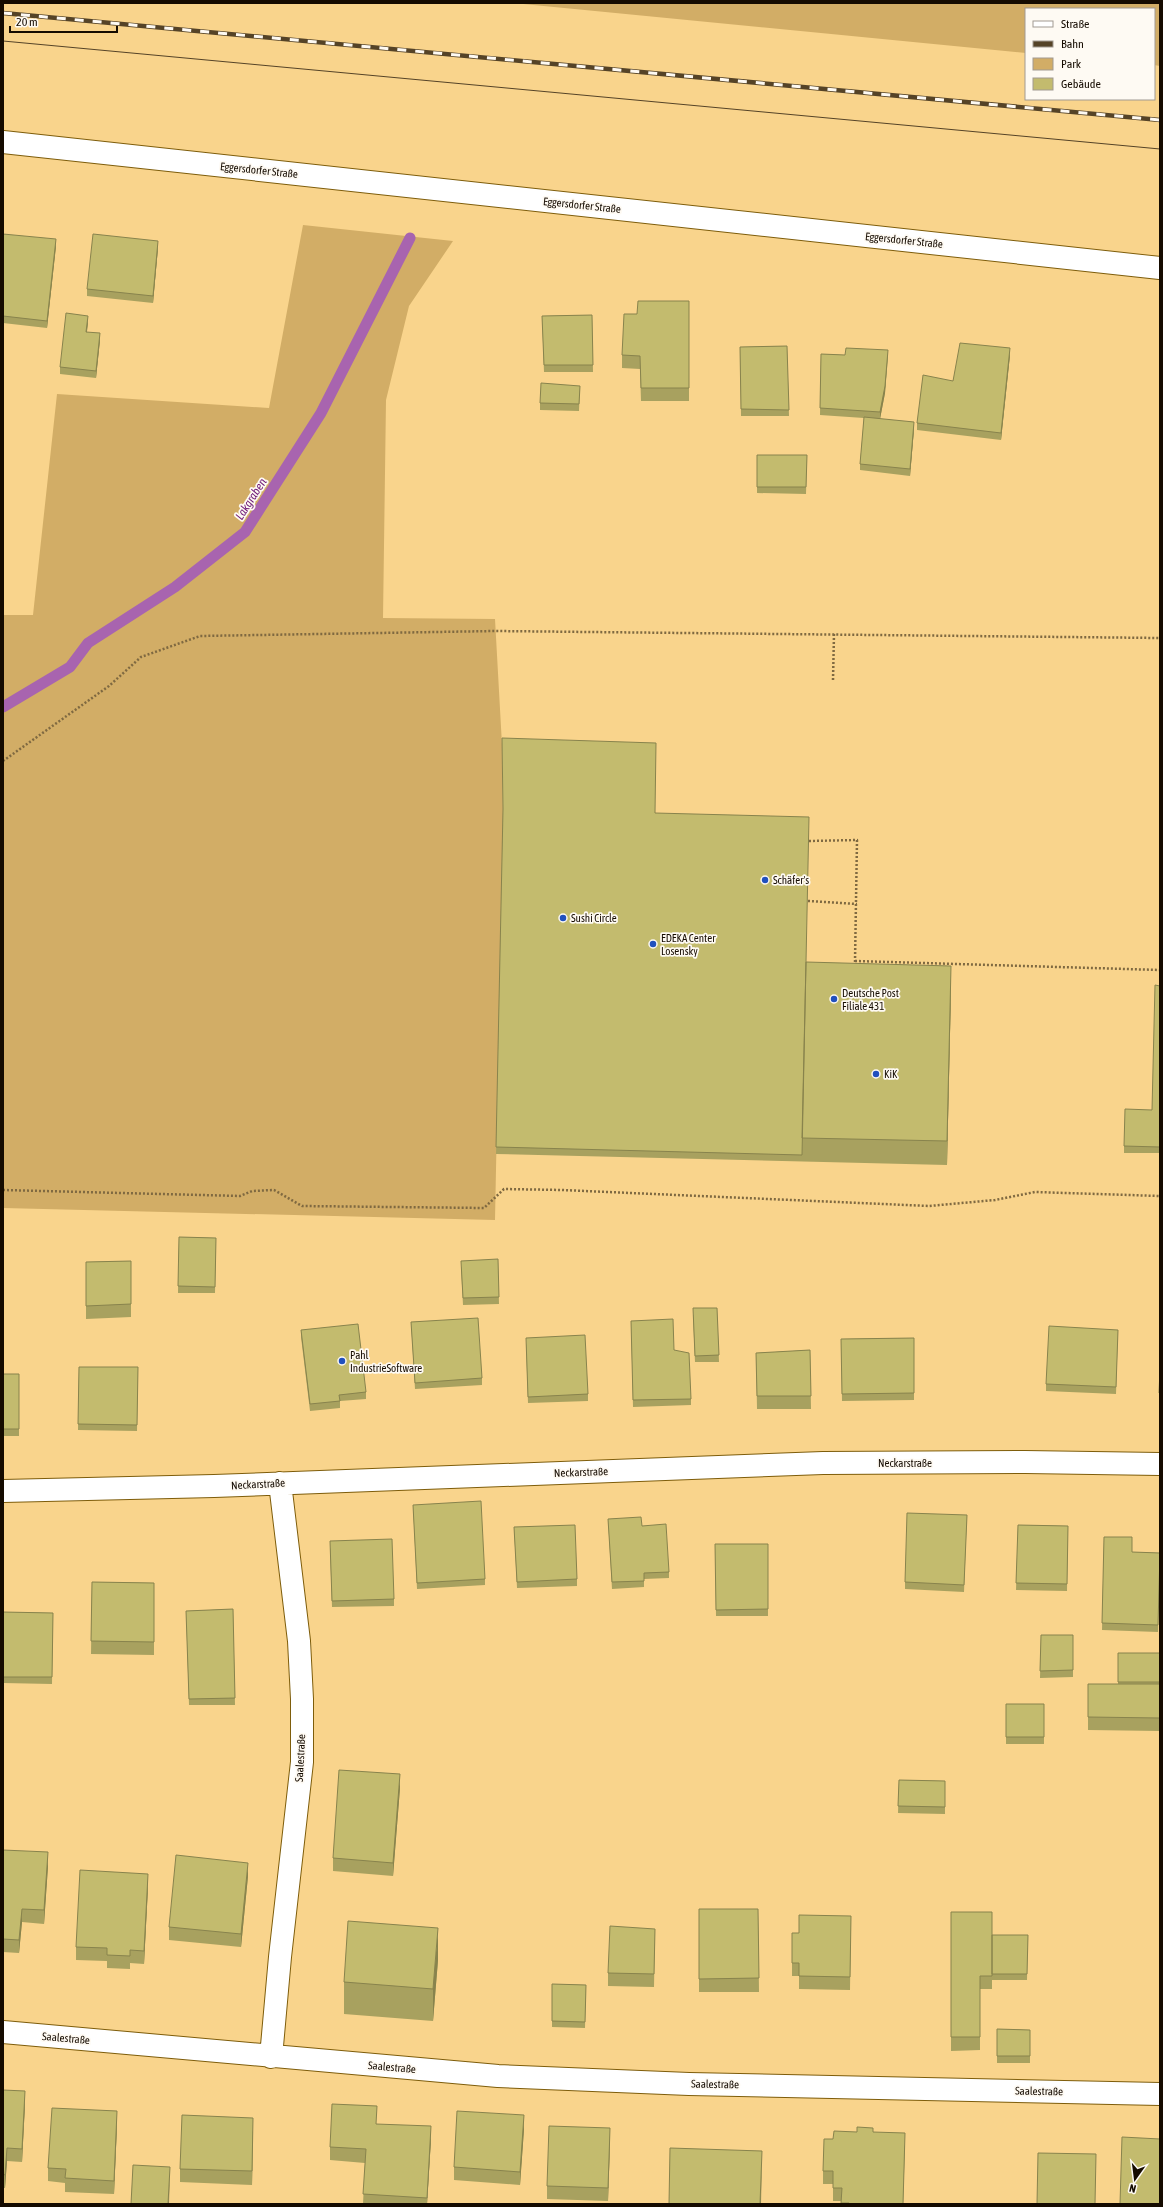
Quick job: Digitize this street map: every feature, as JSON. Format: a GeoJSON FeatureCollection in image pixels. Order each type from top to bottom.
{"type":"FeatureCollection","features":[{"type":"Feature","properties":{"kind":"street","name":"Eggersdorfer Straße"},"geometry":{"type":"LineString","coordinates":[[3,142],[1160,268]]}},
{"type":"Feature","properties":{"kind":"street","name":"Neckarstraße"},"geometry":{"type":"LineString","coordinates":[[3,1491],[280,1483],[822,1463],[1025,1462],[1160,1464]]}},
{"type":"Feature","properties":{"kind":"street","name":"Saalestraße"},"geometry":{"type":"LineString","coordinates":[[271,2057],[280,1957],[302,1762],[302,1699],[299,1641],[280,1483]]}},
{"type":"Feature","properties":{"kind":"street","name":"Saalestraße"},"geometry":{"type":"LineString","coordinates":[[3,2032],[498,2076],[689,2084],[1160,2094]]}},
{"type":"Feature","properties":{"kind":"path"},"geometry":{"type":"LineString","coordinates":[[3,762],[109,686],[141,657],[200,636],[495,631],[1160,638]]}},
{"type":"Feature","properties":{"kind":"path"},"geometry":{"type":"LineString","coordinates":[[833,680],[834,634]]}},
{"type":"Feature","properties":{"kind":"path"},"geometry":{"type":"LineString","coordinates":[[809,841],[857,840],[855,968]]}},
{"type":"Feature","properties":{"kind":"path"},"geometry":{"type":"LineString","coordinates":[[808,901],[857,904]]}},
{"type":"Feature","properties":{"kind":"path"},"geometry":{"type":"LineString","coordinates":[[855,961],[1160,970]]}},
{"type":"Feature","properties":{"kind":"path"},"geometry":{"type":"LineString","coordinates":[[914,963],[914,969]]}},
{"type":"Feature","properties":{"kind":"path"},"geometry":{"type":"LineString","coordinates":[[3,1190],[240,1196],[252,1191],[274,1190],[302,1206],[484,1208],[504,1189],[562,1190],[929,1206],[995,1200],[1036,1192],[1160,1196]]}},
{"type":"Feature","properties":{"kind":"green space"},"geometry":{"type":"Polygon","coordinates":[[[513,3],[1160,3],[1160,66],[1155,65],[1155,8],[1025,8],[1025,53],[513,3]]]}},
{"type":"Feature","properties":{"kind":"green space"},"geometry":{"type":"Polygon","coordinates":[[[303,225],[453,241],[409,306],[386,400],[383,618],[495,619],[502,745],[503,816],[495,1220],[3,1208],[3,615],[33,615],[57,394],[269,408],[303,225]]]}},
{"type":"Feature","properties":{"kind":"building"},"geometry":{"type":"Polygon","coordinates":[[[3,234],[56,239],[47,321],[3,316],[3,234]]]}},
{"type":"Feature","properties":{"kind":"building"},"geometry":{"type":"Polygon","coordinates":[[[93,234],[158,241],[153,296],[87,289],[93,234]]]}},
{"type":"Feature","properties":{"kind":"building"},"geometry":{"type":"Polygon","coordinates":[[[638,301],[689,301],[689,388],[641,388],[640,356],[622,355],[624,314],[637,314],[638,301]]]}},
{"type":"Feature","properties":{"kind":"building"},"geometry":{"type":"Polygon","coordinates":[[[66,313],[88,316],[86,332],[100,333],[96,371],[60,367],[66,313]]]}},
{"type":"Feature","properties":{"kind":"building"},"geometry":{"type":"Polygon","coordinates":[[[592,315],[593,365],[544,365],[542,316],[592,315]]]}},
{"type":"Feature","properties":{"kind":"building"},"geometry":{"type":"Polygon","coordinates":[[[960,343],[1010,348],[1001,433],[917,423],[923,375],[953,381],[960,343]]]}},
{"type":"Feature","properties":{"kind":"building"},"geometry":{"type":"Polygon","coordinates":[[[787,346],[789,410],[741,409],[740,347],[787,346]]]}},
{"type":"Feature","properties":{"kind":"building"},"geometry":{"type":"Polygon","coordinates":[[[846,348],[888,350],[885,386],[880,412],[820,408],[821,354],[845,355],[846,348]]]}},
{"type":"Feature","properties":{"kind":"building"},"geometry":{"type":"Polygon","coordinates":[[[541,383],[580,386],[579,404],[540,403],[541,383]]]}},
{"type":"Feature","properties":{"kind":"building"},"geometry":{"type":"Polygon","coordinates":[[[864,417],[914,422],[910,469],[860,464],[864,417]]]}},
{"type":"Feature","properties":{"kind":"building"},"geometry":{"type":"Polygon","coordinates":[[[757,455],[807,455],[806,487],[757,487],[757,455]]]}},
{"type":"Feature","properties":{"kind":"building","name":"EDEKA Center Losensky"},"geometry":{"type":"Polygon","coordinates":[[[502,738],[656,743],[655,813],[809,817],[802,1155],[496,1147],[503,809],[502,738]]]}},
{"type":"Feature","properties":{"kind":"building","name":"KiK"},"geometry":{"type":"Polygon","coordinates":[[[806,962],[951,966],[947,1141],[802,1138],[806,962]]]}},
{"type":"Feature","properties":{"kind":"building"},"geometry":{"type":"Polygon","coordinates":[[[1155,985],[1160,986],[1160,1147],[1124,1146],[1125,1109],[1152,1110],[1155,985]]]}},
{"type":"Feature","properties":{"kind":"building"},"geometry":{"type":"Polygon","coordinates":[[[179,1237],[216,1238],[215,1287],[178,1286],[179,1237]]]}},
{"type":"Feature","properties":{"kind":"building"},"geometry":{"type":"Polygon","coordinates":[[[498,1259],[499,1297],[463,1298],[461,1261],[498,1259]]]}},
{"type":"Feature","properties":{"kind":"building"},"geometry":{"type":"Polygon","coordinates":[[[131,1261],[131,1304],[86,1306],[86,1262],[131,1261]]]}},
{"type":"Feature","properties":{"kind":"building"},"geometry":{"type":"Polygon","coordinates":[[[693,1308],[717,1308],[719,1355],[695,1356],[693,1308]]]}},
{"type":"Feature","properties":{"kind":"building"},"geometry":{"type":"Polygon","coordinates":[[[478,1318],[482,1378],[415,1383],[411,1322],[478,1318]]]}},
{"type":"Feature","properties":{"kind":"building"},"geometry":{"type":"Polygon","coordinates":[[[673,1319],[674,1350],[689,1353],[691,1399],[633,1400],[631,1321],[673,1319]]]}},
{"type":"Feature","properties":{"kind":"building"},"geometry":{"type":"Polygon","coordinates":[[[358,1324],[366,1392],[339,1395],[340,1401],[310,1404],[301,1330],[358,1324]]]}},
{"type":"Feature","properties":{"kind":"building"},"geometry":{"type":"Polygon","coordinates":[[[1049,1326],[1118,1330],[1116,1387],[1046,1384],[1049,1326]]]}},
{"type":"Feature","properties":{"kind":"building"},"geometry":{"type":"Polygon","coordinates":[[[585,1335],[588,1394],[528,1397],[526,1338],[585,1335]]]}},
{"type":"Feature","properties":{"kind":"building"},"geometry":{"type":"Polygon","coordinates":[[[914,1338],[914,1393],[842,1394],[841,1339],[914,1338]]]}},
{"type":"Feature","properties":{"kind":"building"},"geometry":{"type":"Polygon","coordinates":[[[810,1350],[811,1396],[757,1396],[756,1353],[810,1350]]]}},
{"type":"Feature","properties":{"kind":"building"},"geometry":{"type":"Polygon","coordinates":[[[79,1367],[138,1367],[137,1425],[78,1424],[79,1367]]]}},
{"type":"Feature","properties":{"kind":"building"},"geometry":{"type":"Polygon","coordinates":[[[1160,1369],[1160,1393],[1159,1393],[1160,1369]]]}},
{"type":"Feature","properties":{"kind":"building"},"geometry":{"type":"Polygon","coordinates":[[[3,1374],[19,1374],[19,1429],[3,1429],[3,1374]]]}},
{"type":"Feature","properties":{"kind":"building"},"geometry":{"type":"Polygon","coordinates":[[[481,1501],[485,1579],[417,1583],[413,1505],[481,1501]]]}},
{"type":"Feature","properties":{"kind":"building"},"geometry":{"type":"Polygon","coordinates":[[[907,1513],[967,1515],[964,1585],[905,1582],[907,1513]]]}},
{"type":"Feature","properties":{"kind":"building"},"geometry":{"type":"Polygon","coordinates":[[[641,1517],[642,1526],[666,1524],[669,1572],[644,1573],[644,1581],[612,1582],[608,1519],[641,1517]]]}},
{"type":"Feature","properties":{"kind":"building"},"geometry":{"type":"Polygon","coordinates":[[[575,1525],[577,1579],[517,1582],[514,1527],[575,1525]]]}},
{"type":"Feature","properties":{"kind":"building"},"geometry":{"type":"Polygon","coordinates":[[[1018,1525],[1068,1526],[1067,1584],[1016,1583],[1018,1525]]]}},
{"type":"Feature","properties":{"kind":"building"},"geometry":{"type":"Polygon","coordinates":[[[1104,1537],[1132,1537],[1132,1552],[1160,1553],[1158,1625],[1102,1623],[1104,1537]]]}},
{"type":"Feature","properties":{"kind":"building"},"geometry":{"type":"Polygon","coordinates":[[[392,1539],[394,1599],[332,1601],[330,1541],[392,1539]]]}},
{"type":"Feature","properties":{"kind":"building"},"geometry":{"type":"Polygon","coordinates":[[[715,1544],[768,1544],[768,1609],[716,1610],[715,1544]]]}},
{"type":"Feature","properties":{"kind":"building"},"geometry":{"type":"Polygon","coordinates":[[[92,1582],[154,1583],[154,1642],[91,1641],[92,1582]]]}},
{"type":"Feature","properties":{"kind":"building"},"geometry":{"type":"Polygon","coordinates":[[[233,1609],[235,1698],[189,1699],[186,1611],[233,1609]]]}},
{"type":"Feature","properties":{"kind":"building"},"geometry":{"type":"Polygon","coordinates":[[[3,1612],[53,1613],[52,1677],[3,1677],[3,1612]]]}},
{"type":"Feature","properties":{"kind":"building"},"geometry":{"type":"Polygon","coordinates":[[[1041,1635],[1073,1635],[1073,1670],[1040,1671],[1041,1635]]]}},
{"type":"Feature","properties":{"kind":"building"},"geometry":{"type":"Polygon","coordinates":[[[1118,1653],[1160,1653],[1160,1682],[1118,1682],[1118,1653]]]}},
{"type":"Feature","properties":{"kind":"building"},"geometry":{"type":"Polygon","coordinates":[[[1088,1684],[1160,1684],[1160,1718],[1088,1717],[1088,1684]]]}},
{"type":"Feature","properties":{"kind":"building"},"geometry":{"type":"Polygon","coordinates":[[[1006,1704],[1044,1704],[1044,1737],[1006,1737],[1006,1704]]]}},
{"type":"Feature","properties":{"kind":"building"},"geometry":{"type":"Polygon","coordinates":[[[339,1770],[400,1774],[393,1863],[333,1858],[339,1770]]]}},
{"type":"Feature","properties":{"kind":"building"},"geometry":{"type":"Polygon","coordinates":[[[899,1780],[945,1781],[945,1807],[898,1806],[899,1780]]]}},
{"type":"Feature","properties":{"kind":"building"},"geometry":{"type":"Polygon","coordinates":[[[3,1850],[48,1852],[44,1910],[22,1909],[19,1940],[3,1939],[3,1850]]]}},
{"type":"Feature","properties":{"kind":"building"},"geometry":{"type":"Polygon","coordinates":[[[176,1855],[248,1863],[241,1934],[169,1927],[176,1855]]]}},
{"type":"Feature","properties":{"kind":"building"},"geometry":{"type":"Polygon","coordinates":[[[80,1870],[148,1874],[144,1951],[130,1950],[130,1956],[107,1955],[107,1948],[76,1947],[80,1870]]]}},
{"type":"Feature","properties":{"kind":"building"},"geometry":{"type":"Polygon","coordinates":[[[699,1909],[758,1909],[759,1978],[699,1979],[699,1909]]]}},
{"type":"Feature","properties":{"kind":"building"},"geometry":{"type":"Polygon","coordinates":[[[951,1912],[992,1912],[992,1976],[980,1976],[980,2037],[951,2037],[951,1912]]]}},
{"type":"Feature","properties":{"kind":"building"},"geometry":{"type":"Polygon","coordinates":[[[799,1915],[851,1916],[850,1977],[799,1976],[799,1963],[792,1963],[792,1933],[799,1933],[799,1915]]]}},
{"type":"Feature","properties":{"kind":"building"},"geometry":{"type":"Polygon","coordinates":[[[348,1921],[438,1928],[433,1989],[344,1982],[348,1921]]]}},
{"type":"Feature","properties":{"kind":"building"},"geometry":{"type":"Polygon","coordinates":[[[610,1926],[655,1929],[654,1974],[608,1973],[610,1926]]]}},
{"type":"Feature","properties":{"kind":"building"},"geometry":{"type":"Polygon","coordinates":[[[992,1935],[1028,1935],[1027,1974],[992,1974],[992,1935]]]}},
{"type":"Feature","properties":{"kind":"building"},"geometry":{"type":"Polygon","coordinates":[[[552,1984],[586,1985],[585,2022],[552,2021],[552,1984]]]}},
{"type":"Feature","properties":{"kind":"building"},"geometry":{"type":"Polygon","coordinates":[[[997,2029],[1030,2030],[1030,2056],[997,2056],[997,2029]]]}},
{"type":"Feature","properties":{"kind":"building"},"geometry":{"type":"Polygon","coordinates":[[[3,2090],[25,2091],[22,2149],[7,2148],[5,2175],[3,2174],[3,2090]]]}},
{"type":"Feature","properties":{"kind":"building"},"geometry":{"type":"Polygon","coordinates":[[[332,2104],[377,2106],[376,2124],[431,2126],[427,2198],[363,2194],[366,2149],[330,2147],[332,2104]]]}},
{"type":"Feature","properties":{"kind":"building"},"geometry":{"type":"Polygon","coordinates":[[[52,2108],[117,2111],[114,2181],[65,2178],[66,2169],[48,2168],[52,2108]]]}},
{"type":"Feature","properties":{"kind":"building"},"geometry":{"type":"Polygon","coordinates":[[[457,2111],[524,2115],[520,2172],[454,2167],[457,2111]]]}},
{"type":"Feature","properties":{"kind":"building"},"geometry":{"type":"Polygon","coordinates":[[[182,2115],[253,2118],[252,2171],[180,2169],[182,2115]]]}},
{"type":"Feature","properties":{"kind":"building"},"geometry":{"type":"Polygon","coordinates":[[[549,2126],[610,2128],[608,2188],[547,2186],[549,2126]]]}},
{"type":"Feature","properties":{"kind":"building"},"geometry":{"type":"Polygon","coordinates":[[[857,2127],[873,2128],[873,2132],[905,2133],[903,2204],[841,2203],[842,2188],[833,2188],[833,2171],[823,2171],[824,2139],[833,2139],[834,2131],[857,2132],[857,2127]]]}},
{"type":"Feature","properties":{"kind":"building"},"geometry":{"type":"Polygon","coordinates":[[[1122,2137],[1160,2139],[1160,2204],[1120,2204],[1122,2137]]]}},
{"type":"Feature","properties":{"kind":"building"},"geometry":{"type":"Polygon","coordinates":[[[670,2148],[762,2151],[760,2204],[669,2204],[670,2148]]]}},
{"type":"Feature","properties":{"kind":"building"},"geometry":{"type":"Polygon","coordinates":[[[1038,2153],[1096,2154],[1095,2204],[1037,2204],[1038,2153]]]}},
{"type":"Feature","properties":{"kind":"building"},"geometry":{"type":"Polygon","coordinates":[[[133,2165],[170,2167],[168,2204],[131,2204],[133,2165]]]}},
{"type":"Feature","properties":{"kind":"waterway","name":"Lakgraben"},"geometry":{"type":"LineString","coordinates":[[3,707],[70,667],[88,643],[175,587],[245,532],[321,413],[410,238]]}},
{"type":"Feature","properties":{"kind":"tram line"},"geometry":{"type":"LineString","coordinates":[[3,41],[1160,149]]}},
{"type":"Feature","properties":{"kind":"railway"},"geometry":{"type":"LineString","coordinates":[[3,13],[1160,120]]}},
{"type":"Feature","properties":{"kind":"place","name":"Schäfer's"},"geometry":{"type":"Point","coordinates":[765,880]}},
{"type":"Feature","properties":{"kind":"place","name":"Sushi Circle"},"geometry":{"type":"Point","coordinates":[563,918]}},
{"type":"Feature","properties":{"kind":"place","name":"EDEKA Center Losensky"},"geometry":{"type":"Point","coordinates":[653,944]}},
{"type":"Feature","properties":{"kind":"place","name":"Deutsche Post Filiale 431"},"geometry":{"type":"Point","coordinates":[834,999]}},
{"type":"Feature","properties":{"kind":"place","name":"KiK"},"geometry":{"type":"Point","coordinates":[876,1074]}},
{"type":"Feature","properties":{"kind":"place","name":"Pahl IndustrieSoftware"},"geometry":{"type":"Point","coordinates":[342,1361]}}]}
